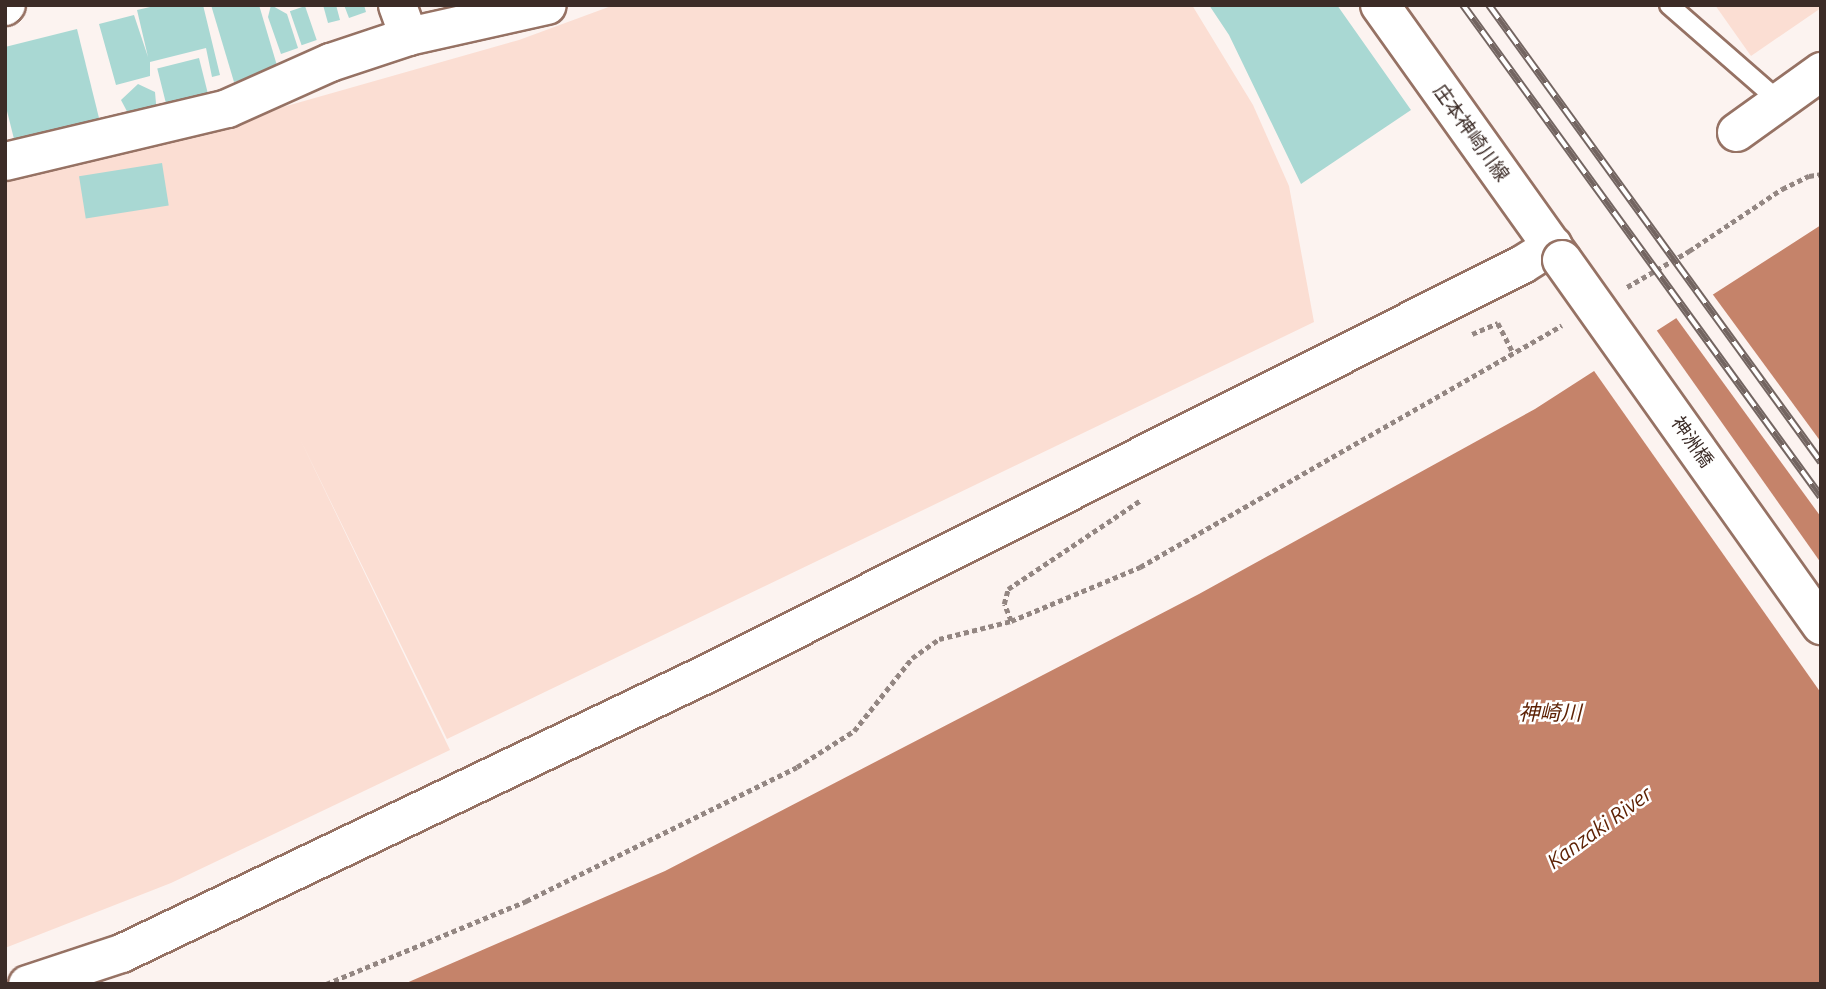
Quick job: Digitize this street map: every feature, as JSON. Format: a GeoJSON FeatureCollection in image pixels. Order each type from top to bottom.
{"type":"FeatureCollection","features":[{"type":"Feature","properties":{"kind":"street"},"geometry":{"type":"LineString","coordinates":[[5,161],[227,108],[330,62],[403,21],[547,5]]}},
{"type":"Feature","properties":{"kind":"street","name":"庄本神崎川線"},"geometry":{"type":"LineString","coordinates":[[1380,5],[1557,252]]}},
{"type":"Feature","properties":{"kind":"street"},"geometry":{"type":"LineString","coordinates":[[1736,132],[1821,71]]}},
{"type":"Feature","properties":{"kind":"street"},"geometry":{"type":"LineString","coordinates":[[27,984],[121,953],[709,672],[1522,264],[1557,252]]}},
{"type":"Feature","properties":{"kind":"street","name":"神洲橋"},"geometry":{"type":"LineString","coordinates":[[1557,252],[1821,625]]}},
{"type":"Feature","properties":{"kind":"lane"},"geometry":{"type":"LineString","coordinates":[[1669,5],[1779,101]]}},
{"type":"Feature","properties":{"kind":"path"},"geometry":{"type":"LineString","coordinates":[[1617,293],[1689,251],[1782,189],[1809,176],[1821,174]]}},
{"type":"Feature","properties":{"kind":"path"},"geometry":{"type":"LineString","coordinates":[[326,984],[526,901],[797,767],[854,731],[912,658],[939,639],[1011,621],[1140,567],[1569,321]]}},
{"type":"Feature","properties":{"kind":"path"},"geometry":{"type":"LineString","coordinates":[[1468,328],[1471,335],[1498,323],[1513,353]]}},
{"type":"Feature","properties":{"kind":"shaded area"},"geometry":{"type":"Polygon","coordinates":[[[614,5],[1192,5],[1253,105],[1289,186],[1314,322],[447,739],[300,439],[450,750],[171,883],[5,948],[5,178],[156,143],[519,40],[614,5]]]}},
{"type":"Feature","properties":{"kind":"shaded area"},"geometry":{"type":"Polygon","coordinates":[[[1715,5],[1821,5],[1821,8],[1751,56],[1715,5]]]}},
{"type":"Feature","properties":{"kind":"water","name":"神崎川"},"geometry":{"type":"Polygon","coordinates":[[[1821,225],[1821,984],[404,984],[665,871],[1199,594],[1535,409],[1821,225]]]}},
{"type":"Feature","properties":{"kind":"pier"},"geometry":{"type":"Polygon","coordinates":[[[1711,292],[1821,442],[1821,517],[1674,315],[1711,292]]]}},
{"type":"Feature","properties":{"kind":"pier"},"geometry":{"type":"Polygon","coordinates":[[[1655,328],[1821,563],[1821,693],[1592,368],[1655,328]]]}},
{"type":"Feature","properties":{"kind":"building"},"geometry":{"type":"Polygon","coordinates":[[[159,5],[203,5],[220,75],[212,77],[206,48],[150,62],[150,76],[116,85],[99,24],[134,15],[148,57],[137,10],[159,5]]]}},
{"type":"Feature","properties":{"kind":"building"},"geometry":{"type":"Polygon","coordinates":[[[211,5],[259,5],[278,69],[234,82],[211,5]]]}},
{"type":"Feature","properties":{"kind":"building"},"geometry":{"type":"Polygon","coordinates":[[[271,5],[287,14],[298,48],[281,54],[268,17],[271,5]]]}},
{"type":"Feature","properties":{"kind":"building"},"geometry":{"type":"Polygon","coordinates":[[[323,5],[336,5],[340,20],[328,23],[323,5]]]}},
{"type":"Feature","properties":{"kind":"building"},"geometry":{"type":"Polygon","coordinates":[[[344,5],[364,5],[366,12],[349,18],[344,5]]]}},
{"type":"Feature","properties":{"kind":"building"},"geometry":{"type":"Polygon","coordinates":[[[1209,5],[1337,5],[1411,110],[1301,184],[1229,35],[1209,5]]]}},
{"type":"Feature","properties":{"kind":"building"},"geometry":{"type":"Polygon","coordinates":[[[305,6],[317,40],[302,45],[290,11],[305,6]]]}},
{"type":"Feature","properties":{"kind":"building"},"geometry":{"type":"Polygon","coordinates":[[[77,29],[100,122],[15,143],[5,103],[5,47],[77,29]]]}},
{"type":"Feature","properties":{"kind":"building"},"geometry":{"type":"Polygon","coordinates":[[[199,58],[208,95],[166,105],[157,68],[199,58]]]}},
{"type":"Feature","properties":{"kind":"building"},"geometry":{"type":"Polygon","coordinates":[[[138,84],[155,92],[157,115],[130,117],[121,100],[138,84]]]}},
{"type":"Feature","properties":{"kind":"building"},"geometry":{"type":"Polygon","coordinates":[[[162,163],[169,205],[86,219],[79,176],[162,163]]]}},
{"type":"Feature","properties":{"kind":"railway"},"geometry":{"type":"LineString","coordinates":[[1463,5],[1821,497]]}},
{"type":"Feature","properties":{"kind":"railway"},"geometry":{"type":"LineString","coordinates":[[1489,5],[1821,462]]}},
{"type":"Feature","properties":{"kind":"water label","name":"Kanzaki River"},"geometry":{"type":"Point","coordinates":[1599,827]}}]}
